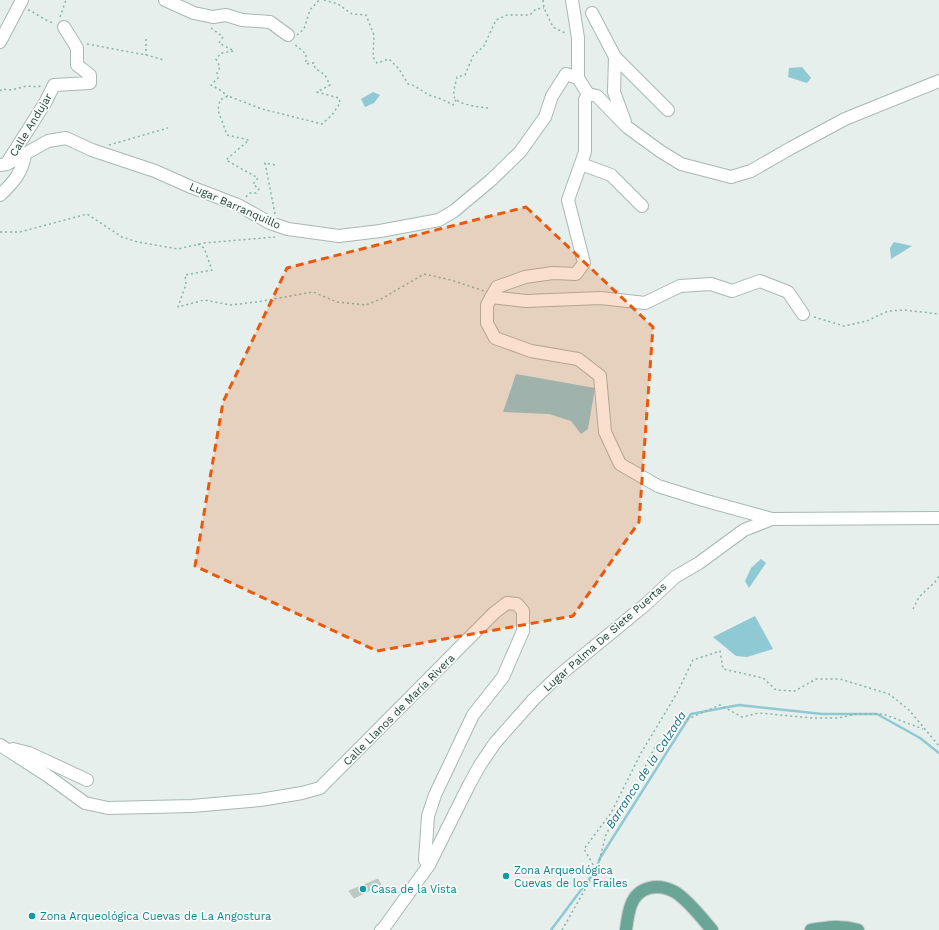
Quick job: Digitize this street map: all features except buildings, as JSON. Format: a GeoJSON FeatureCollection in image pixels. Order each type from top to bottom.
{"type":"FeatureCollection","features":[{"type":"Feature","properties":{"kind":"main road"},"geometry":{"type":"LineString","coordinates":[[626,930],[631,905],[638,893],[650,887],[661,887],[674,892],[684,899],[712,930]]}},
{"type":"Feature","properties":{"kind":"main road"},"geometry":{"type":"LineString","coordinates":[[811,930],[834,926],[848,927],[858,930]]}},
{"type":"Feature","properties":{"kind":"street"},"geometry":{"type":"LineString","coordinates":[[165,0],[194,12],[213,17],[226,15],[242,20],[270,22],[288,35]]}},
{"type":"Feature","properties":{"kind":"street"},"geometry":{"type":"LineString","coordinates":[[572,0],[578,38],[578,78],[588,94],[597,96],[627,126],[660,151],[681,164],[732,177],[751,171],[790,148],[845,120],[939,81]]}},
{"type":"Feature","properties":{"kind":"street"},"geometry":{"type":"LineString","coordinates":[[0,42],[20,4]]}},
{"type":"Feature","properties":{"kind":"street"},"geometry":{"type":"LineString","coordinates":[[592,13],[614,57],[668,110]]}},
{"type":"Feature","properties":{"kind":"street","name":"Calle Andujar"},"geometry":{"type":"LineString","coordinates":[[3,164],[46,103],[54,85],[90,83],[90,75],[77,66],[77,48],[60,26]]}},
{"type":"Feature","properties":{"kind":"street"},"geometry":{"type":"LineString","coordinates":[[614,57],[614,92],[627,126]]}},
{"type":"Feature","properties":{"kind":"street","name":"Lugar Barranquillo"},"geometry":{"type":"LineString","coordinates":[[3,164],[25,155],[48,141],[66,138],[92,150],[155,171],[238,205],[270,223],[288,229],[339,236],[380,231],[438,220],[454,211],[490,181],[520,152],[545,117],[552,96],[566,74],[578,78]]}},
{"type":"Feature","properties":{"kind":"street"},"geometry":{"type":"LineString","coordinates":[[588,94],[585,100],[585,152],[568,200],[584,263],[576,274],[553,273],[525,277],[497,286],[488,304],[486,323],[495,338],[531,351],[578,359],[600,376],[605,432],[620,464],[658,486],[772,519]]}},
{"type":"Feature","properties":{"kind":"street"},"geometry":{"type":"LineString","coordinates":[[0,195],[13,184],[24,164],[25,155]]}},
{"type":"Feature","properties":{"kind":"street"},"geometry":{"type":"LineString","coordinates":[[581,164],[611,175],[642,206]]}},
{"type":"Feature","properties":{"kind":"street"},"geometry":{"type":"LineString","coordinates":[[492,295],[526,301],[601,298],[645,303],[680,286],[711,284],[732,291],[760,282],[788,292],[803,314]]}},
{"type":"Feature","properties":{"kind":"street","name":"Lugar Palma De Siete Puertas"},"geometry":{"type":"LineString","coordinates":[[381,930],[429,865],[480,765],[496,743],[534,700],[556,678],[645,605],[676,577],[699,563],[744,530],[772,519],[939,518]]}},
{"type":"Feature","properties":{"kind":"street","name":"Calle Llanos de María Rivera"},"geometry":{"type":"LineString","coordinates":[[1,746],[48,776],[85,803],[108,808],[199,806],[260,800],[320,788],[494,613],[507,603],[517,604],[523,611],[523,631],[509,664],[503,676],[473,715],[435,795],[428,816],[425,860],[429,865]]}},
{"type":"Feature","properties":{"kind":"street"},"geometry":{"type":"LineString","coordinates":[[1,746],[29,753],[87,780]]}},
{"type":"Feature","properties":{"kind":"path"},"geometry":{"type":"LineString","coordinates":[[20,4],[46,21],[60,26],[66,0]]}},
{"type":"Feature","properties":{"kind":"path"},"geometry":{"type":"LineString","coordinates":[[288,35],[297,35],[304,30],[310,10],[319,0]]}},
{"type":"Feature","properties":{"kind":"path"},"geometry":{"type":"LineString","coordinates":[[324,0],[338,4],[352,14],[366,15],[374,35],[373,57],[377,63],[389,59],[399,68],[408,84],[415,85],[431,96],[437,96],[453,105],[456,100]]}},
{"type":"Feature","properties":{"kind":"path"},"geometry":{"type":"LineString","coordinates":[[543,0],[544,8],[554,27],[578,38]]}},
{"type":"Feature","properties":{"kind":"path"},"geometry":{"type":"LineString","coordinates":[[456,100],[454,96],[457,77],[465,75],[473,56],[484,46],[496,20],[507,15],[530,15],[536,9],[544,8]]}},
{"type":"Feature","properties":{"kind":"path"},"geometry":{"type":"LineString","coordinates":[[207,26],[223,37],[219,43],[234,51],[221,53],[216,59],[220,67],[217,73],[218,78],[211,85],[228,96],[262,108],[322,124],[332,115],[340,103],[339,98],[317,92],[330,86],[325,75],[315,68],[314,63],[306,64],[306,54],[295,45],[288,35]]}},
{"type":"Feature","properties":{"kind":"path"},"geometry":{"type":"LineString","coordinates":[[146,39],[146,55]]}},
{"type":"Feature","properties":{"kind":"path"},"geometry":{"type":"LineString","coordinates":[[77,48],[81,44],[146,55],[164,60]]}},
{"type":"Feature","properties":{"kind":"path"},"geometry":{"type":"LineString","coordinates":[[0,91],[2,89],[11,90],[27,86],[38,87],[47,84],[54,85]]}},
{"type":"Feature","properties":{"kind":"path"},"geometry":{"type":"LineString","coordinates":[[228,96],[220,100],[218,110],[227,135],[249,140],[226,160],[258,178],[253,184],[259,189],[256,194],[250,193],[238,205]]}},
{"type":"Feature","properties":{"kind":"path"},"geometry":{"type":"LineString","coordinates":[[456,100],[471,105],[488,108]]}},
{"type":"Feature","properties":{"kind":"path"},"geometry":{"type":"LineString","coordinates":[[92,150],[168,128]]}},
{"type":"Feature","properties":{"kind":"path"},"geometry":{"type":"LineString","coordinates":[[270,223],[275,214],[265,163],[276,165]]}},
{"type":"Feature","properties":{"kind":"path"},"geometry":{"type":"LineString","coordinates":[[0,232],[20,232],[87,214],[122,236],[138,242],[178,250],[198,244],[287,236],[288,229]]}},
{"type":"Feature","properties":{"kind":"path"},"geometry":{"type":"LineString","coordinates":[[198,244],[204,248],[212,270],[185,275],[186,284],[178,307],[204,300],[230,305],[257,302],[313,292],[337,302],[366,305],[383,298],[424,274],[436,276],[492,295]]}},
{"type":"Feature","properties":{"kind":"path"},"geometry":{"type":"LineString","coordinates":[[803,314],[844,326],[867,321],[888,311],[904,310],[939,314]]}},
{"type":"Feature","properties":{"kind":"path"},"geometry":{"type":"LineString","coordinates":[[913,609],[919,596],[935,582],[939,576]]}},
{"type":"Feature","properties":{"kind":"path"},"geometry":{"type":"LineString","coordinates":[[596,870],[584,850],[611,813],[641,753],[678,692],[693,660],[720,651],[723,669],[763,678],[776,690],[795,691],[816,679],[840,679],[889,694],[909,710],[939,746]]}},
{"type":"Feature","properties":{"kind":"path"},"geometry":{"type":"LineString","coordinates":[[562,930],[596,870],[606,834],[636,785],[655,748],[676,724],[720,705],[742,717],[759,713],[812,718],[838,718],[857,714],[883,714],[925,730]]}},
{"type":"Feature","properties":{"kind":"highlighted area"},"geometry":{"type":"Polygon","coordinates":[[[526,207],[653,327],[639,522],[573,616],[377,651],[195,566],[223,402],[287,268],[526,207]]]}},
{"type":"Feature","properties":{"kind":"water"},"geometry":{"type":"Polygon","coordinates":[[[802,67],[811,78],[807,83],[788,77],[789,68],[802,67]]]}},
{"type":"Feature","properties":{"kind":"water"},"geometry":{"type":"Polygon","coordinates":[[[373,92],[380,95],[374,103],[365,107],[361,99],[373,92]]]}},
{"type":"Feature","properties":{"kind":"water"},"geometry":{"type":"Polygon","coordinates":[[[894,242],[912,246],[891,259],[890,248],[894,242]]]}},
{"type":"Feature","properties":{"kind":"water"},"geometry":{"type":"Polygon","coordinates":[[[516,374],[595,388],[588,429],[581,434],[571,421],[549,414],[503,412],[516,374]]]}},
{"type":"Feature","properties":{"kind":"water"},"geometry":{"type":"Polygon","coordinates":[[[761,559],[766,563],[749,588],[745,581],[751,568],[761,559]]]}},
{"type":"Feature","properties":{"kind":"water"},"geometry":{"type":"Polygon","coordinates":[[[755,616],[773,649],[747,657],[736,656],[713,637],[755,616]]]}},
{"type":"Feature","properties":{"kind":"waterway","name":"Barranco de la Calzada"},"geometry":{"type":"LineString","coordinates":[[551,930],[596,870],[600,858],[691,714],[739,705],[822,714],[877,714],[920,738],[939,753]]}},
{"type":"Feature","properties":{"kind":"place","name":"Zona Arqueológica Cuevas de los Frailes"},"geometry":{"type":"Point","coordinates":[506,876]}},
{"type":"Feature","properties":{"kind":"place","name":"Casa de la Vista"},"geometry":{"type":"Point","coordinates":[363,889]}},
{"type":"Feature","properties":{"kind":"place","name":"Zona Arqueológica Cuevas de La Angostura"},"geometry":{"type":"Point","coordinates":[32,916]}}]}
